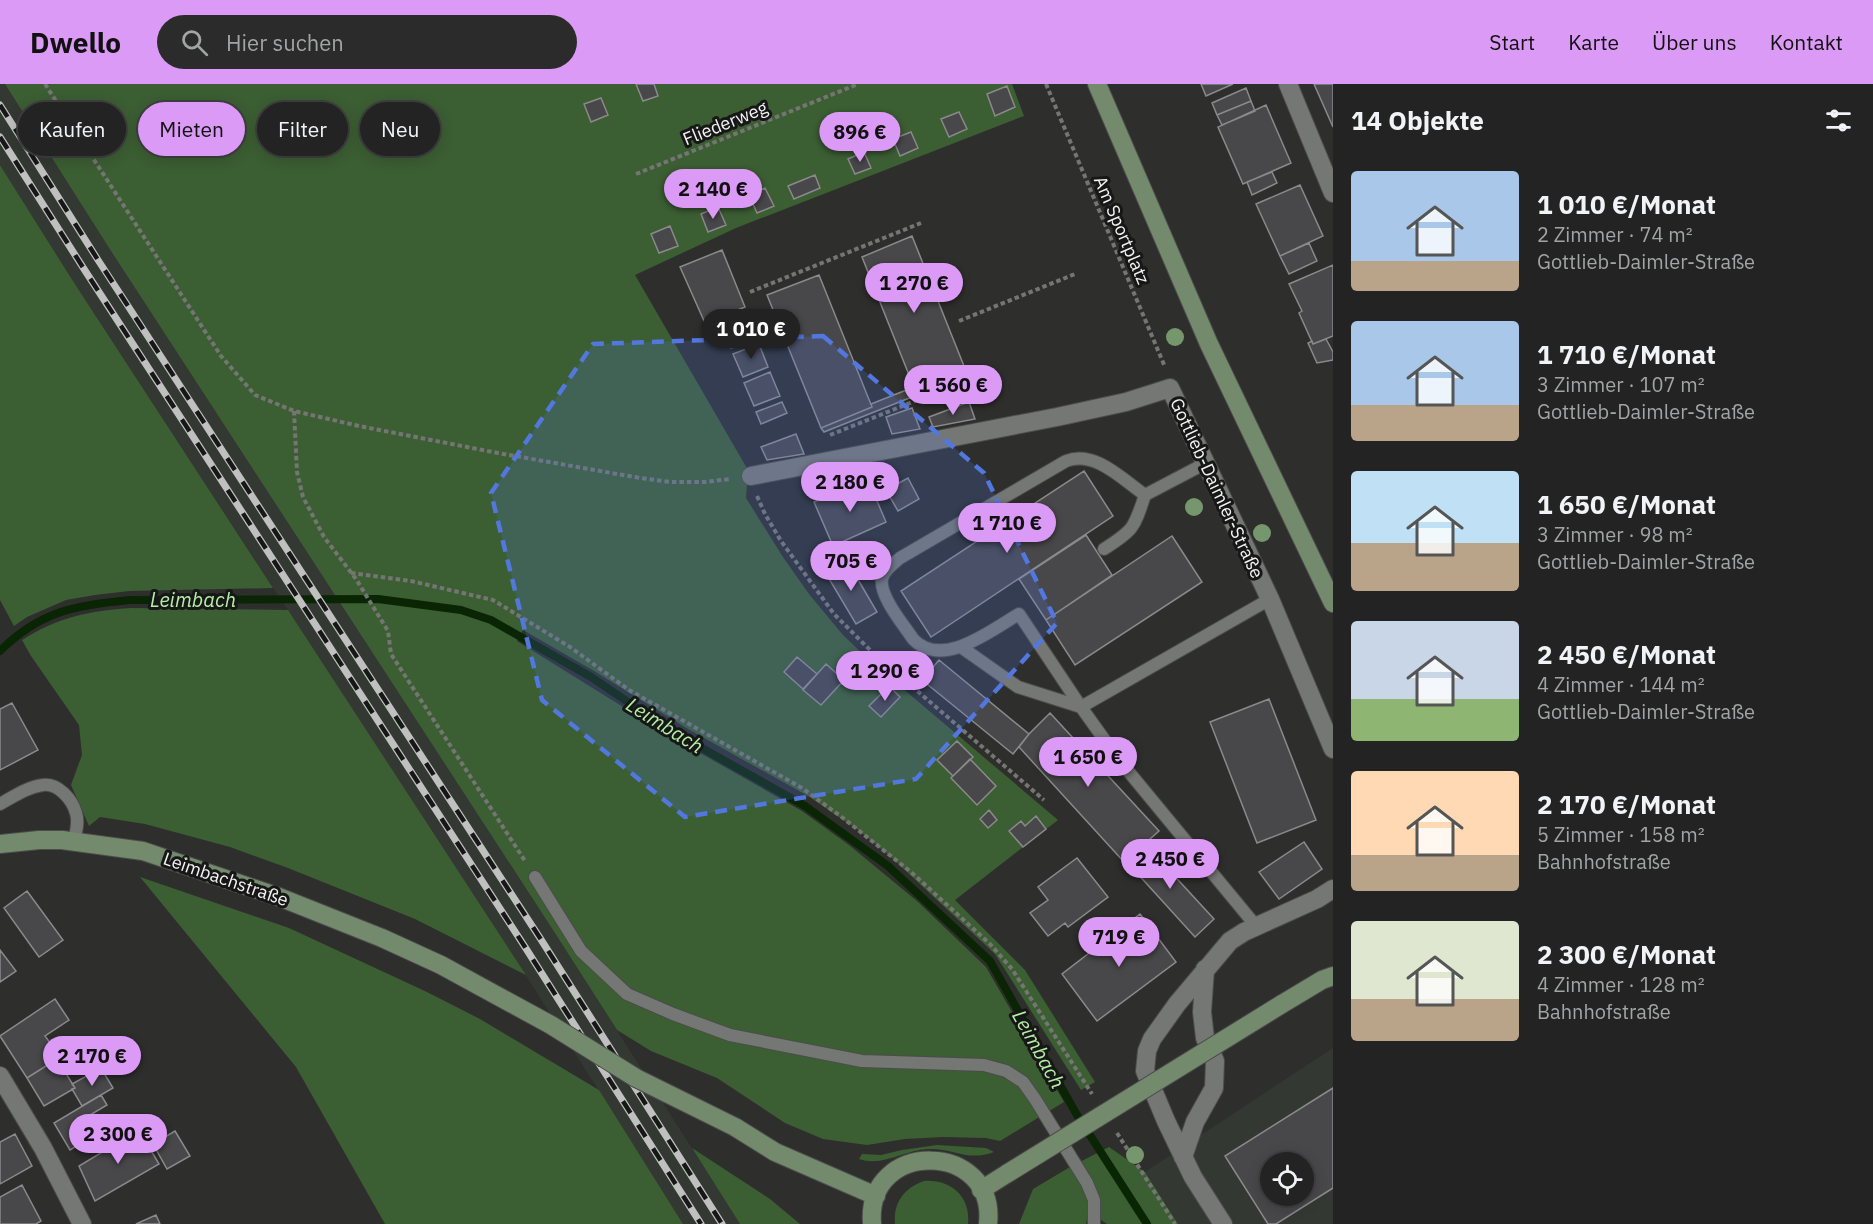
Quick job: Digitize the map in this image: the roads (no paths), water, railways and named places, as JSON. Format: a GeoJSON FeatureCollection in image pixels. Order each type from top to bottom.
{"type":"FeatureCollection","features":[{"type":"Feature","properties":{"kind":"street"},"geometry":{"type":"LineString","coordinates":[[1097,84],[1209,344],[1333,603]]}},
{"type":"Feature","properties":{"kind":"street"},"geometry":{"type":"LineString","coordinates":[[1288,84],[1333,193]]}},
{"type":"Feature","properties":{"kind":"street","name":"Gottlieb-Daimler-Straße"},"geometry":{"type":"LineString","coordinates":[[751,476],[1057,417],[1126,402],[1170,388],[1270,598],[1333,749]]}},
{"type":"Feature","properties":{"kind":"street","name":"Leimbachstraße"},"geometry":{"type":"LineString","coordinates":[[0,844],[39,840],[74,841],[143,851],[279,897],[382,938],[441,965],[551,1025],[636,1078],[735,1127],[775,1152],[876,1196]]}},
{"type":"Feature","properties":{"kind":"street"},"geometry":{"type":"LineString","coordinates":[[1224,1224],[1183,1157],[1145,1071],[1147,1051],[1152,1039],[1205,969],[1230,941],[1333,889]]}},
{"type":"Feature","properties":{"kind":"street"},"geometry":{"type":"LineString","coordinates":[[1183,1157],[1195,1122],[1214,1088],[1215,1061],[1205,1038],[1202,1012],[1205,969]]}},
{"type":"Feature","properties":{"kind":"street"},"geometry":{"type":"LineString","coordinates":[[981,1190],[1329,975]]}},
{"type":"Feature","properties":{"kind":"street"},"geometry":{"type":"LineString","coordinates":[[0,1076],[43,1148],[82,1224]]}},
{"type":"Feature","properties":{"kind":"street"},"geometry":{"type":"LineString","coordinates":[[872,1224],[876,1196],[888,1178],[906,1165],[927,1160],[938,1160],[958,1167],[975,1181],[988,1210],[988,1224]]}},
{"type":"Feature","properties":{"kind":"lane"},"geometry":{"type":"LineString","coordinates":[[1145,495],[1094,460],[1072,459],[900,558],[883,576],[882,585],[889,603],[913,639],[929,649],[950,650],[961,647],[1019,614],[1119,760],[1256,926]]}},
{"type":"Feature","properties":{"kind":"lane"},"geometry":{"type":"LineString","coordinates":[[1104,549],[1133,527],[1145,495],[1206,463]]}},
{"type":"Feature","properties":{"kind":"lane"},"geometry":{"type":"LineString","coordinates":[[961,647],[1018,687],[1081,706],[1270,598]]}},
{"type":"Feature","properties":{"kind":"lane"},"geometry":{"type":"LineString","coordinates":[[0,804],[32,787],[46,784],[56,787],[68,797],[76,813],[77,828],[74,841]]}},
{"type":"Feature","properties":{"kind":"lane"},"geometry":{"type":"LineString","coordinates":[[535,877],[581,951],[627,994],[673,1014],[730,1035],[862,1061],[984,1065],[1006,1071],[1023,1082],[1087,1183],[1094,1200],[1094,1224]]}},
{"type":"Feature","properties":{"kind":"waterway","name":"Leimbach"},"geometry":{"type":"LineString","coordinates":[[0,651],[30,627],[60,612],[93,604],[130,600],[378,599],[461,610],[491,620],[591,677],[668,729],[805,806],[888,866],[990,961],[1077,1115],[1147,1224]]}},
{"type":"Feature","properties":{"kind":"railway"},"geometry":{"type":"LineString","coordinates":[[0,105],[98,260],[540,938],[722,1224]]}},
{"type":"Feature","properties":{"kind":"railway"},"geometry":{"type":"LineString","coordinates":[[0,137],[525,947],[701,1224]]}}]}
